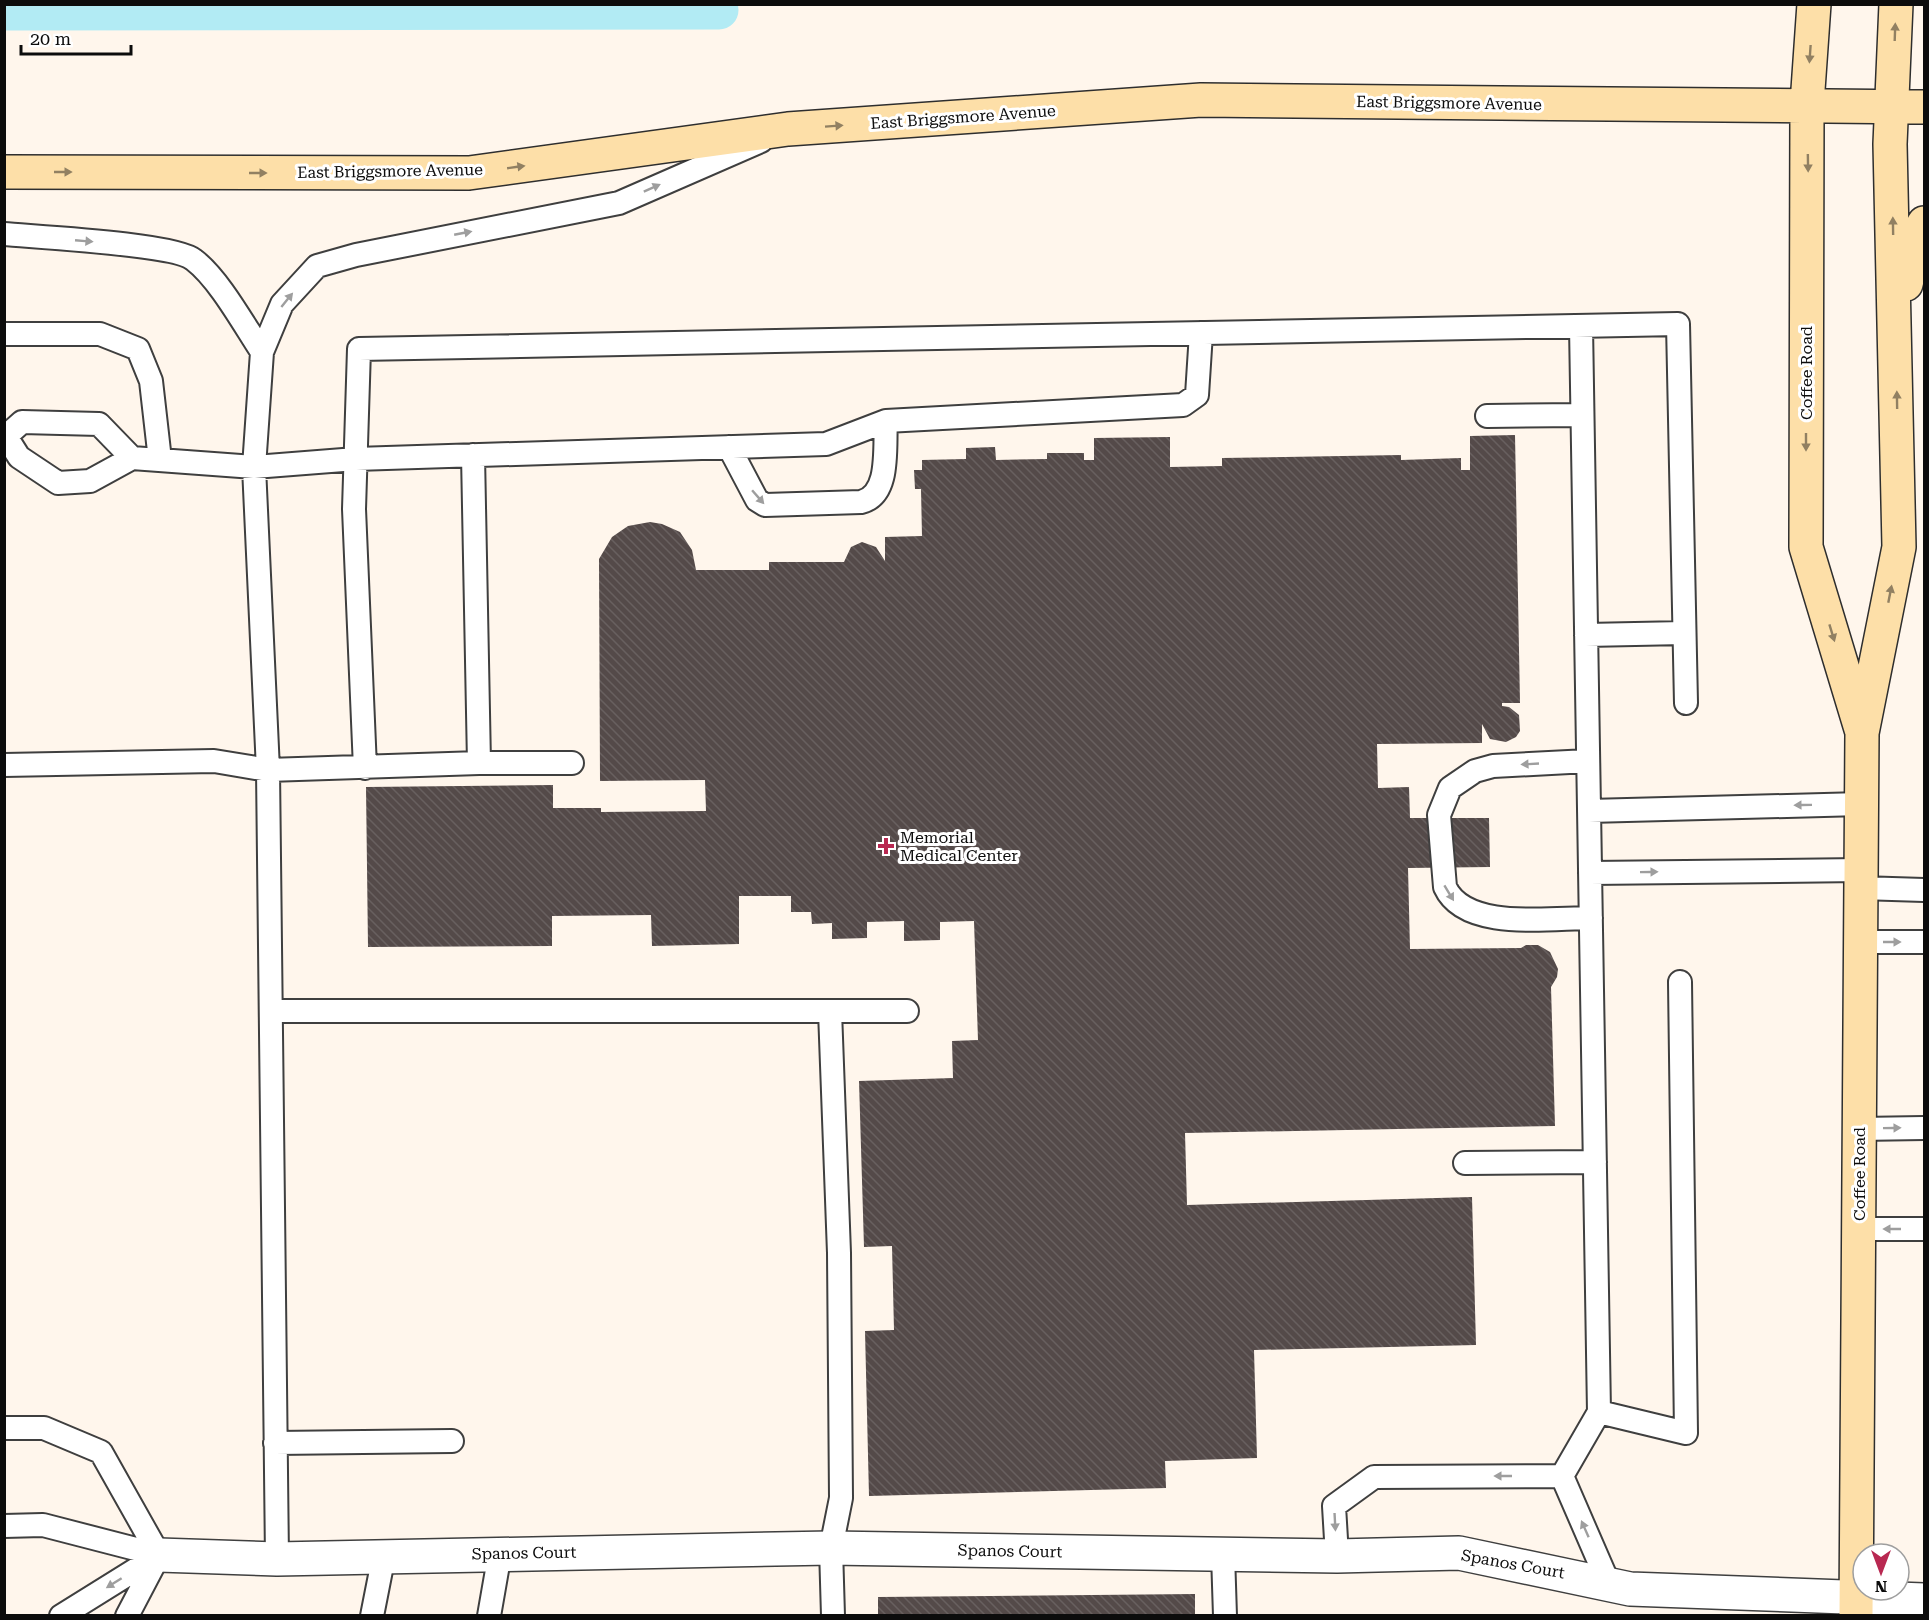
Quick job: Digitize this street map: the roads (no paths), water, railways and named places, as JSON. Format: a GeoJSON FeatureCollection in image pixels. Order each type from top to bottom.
{"type":"FeatureCollection","features":[{"type":"Feature","properties":{"kind":"main road","name":"Coffee Road"},"geometry":{"type":"LineString","coordinates":[[1814,4],[1807,104],[1806,547],[1862,733]]}},
{"type":"Feature","properties":{"kind":"main road","name":"Coffee Road"},"geometry":{"type":"LineString","coordinates":[[1856,1608],[1862,733],[1899,547],[1890,144],[1909,107],[1896,4]]}},
{"type":"Feature","properties":{"kind":"main road","name":"East Briggsmore Avenue"},"geometry":{"type":"LineString","coordinates":[[4,172],[469,173],[788,129],[1201,100],[1807,104],[1909,107]]}},
{"type":"Feature","properties":{"kind":"main road"},"geometry":{"type":"LineString","coordinates":[[1895,327],[1918,236],[1924,223]]}},
{"type":"Feature","properties":{"kind":"street","name":"Spanos Court"},"geometry":{"type":"LineString","coordinates":[[159,1555],[277,1559],[384,1555],[831,1548],[1337,1556],[1459,1553],[1608,1582],[1630,1589],[1856,1608],[1924,1600]]}},
{"type":"Feature","properties":{"kind":"lane"},"geometry":{"type":"LineString","coordinates":[[277,1559],[268,770],[254,467],[262,352],[282,304],[317,266],[356,255],[619,203],[788,129]]}},
{"type":"Feature","properties":{"kind":"lane"},"geometry":{"type":"LineString","coordinates":[[4,234],[148,247],[193,258],[222,292],[262,352]]}},
{"type":"Feature","properties":{"kind":"lane"},"geometry":{"type":"LineString","coordinates":[[365,768],[354,509],[359,350],[1678,324],[1686,704]]}},
{"type":"Feature","properties":{"kind":"lane"},"geometry":{"type":"LineString","coordinates":[[1562,1476],[1599,1412],[1581,326]]}},
{"type":"Feature","properties":{"kind":"lane"},"geometry":{"type":"LineString","coordinates":[[132,458],[99,424],[21,422],[6,438],[19,456],[58,483],[90,481],[132,458],[254,467],[356,459],[826,444],[886,421],[1183,405],[1197,395],[1201,333]]}},
{"type":"Feature","properties":{"kind":"lane"},"geometry":{"type":"LineString","coordinates":[[4,334],[100,334],[138,349],[151,381],[160,460]]}},
{"type":"Feature","properties":{"kind":"lane"},"geometry":{"type":"LineString","coordinates":[[1487,416],[1582,415]]}},
{"type":"Feature","properties":{"kind":"lane"},"geometry":{"type":"LineString","coordinates":[[729,447],[757,500],[765,505],[861,502],[869,500],[880,489],[886,421]]}},
{"type":"Feature","properties":{"kind":"lane"},"geometry":{"type":"LineString","coordinates":[[473,455],[479,762]]}},
{"type":"Feature","properties":{"kind":"lane"},"geometry":{"type":"LineString","coordinates":[[1586,635],[1684,633]]}},
{"type":"Feature","properties":{"kind":"lane"},"geometry":{"type":"LineString","coordinates":[[4,765],[214,761],[268,770],[479,762],[572,762]]}},
{"type":"Feature","properties":{"kind":"lane"},"geometry":{"type":"LineString","coordinates":[[1588,761],[1493,766],[1475,771],[1450,788],[1439,815],[1445,887],[1449,896],[1468,912],[1497,918],[1591,918]]}},
{"type":"Feature","properties":{"kind":"lane"},"geometry":{"type":"LineString","coordinates":[[1589,811],[1862,804]]}},
{"type":"Feature","properties":{"kind":"lane"},"geometry":{"type":"LineString","coordinates":[[1590,873],[1861,879],[1924,890]]}},
{"type":"Feature","properties":{"kind":"lane"},"geometry":{"type":"LineString","coordinates":[[1860,942],[1924,942]]}},
{"type":"Feature","properties":{"kind":"lane"},"geometry":{"type":"LineString","coordinates":[[1599,1412],[1686,1433],[1680,982]]}},
{"type":"Feature","properties":{"kind":"lane"},"geometry":{"type":"LineString","coordinates":[[271,1011],[907,1011]]}},
{"type":"Feature","properties":{"kind":"lane"},"geometry":{"type":"LineString","coordinates":[[830,1011],[839,1253],[841,1498],[831,1548],[833,1616]]}},
{"type":"Feature","properties":{"kind":"lane"},"geometry":{"type":"LineString","coordinates":[[1859,1129],[1924,1128]]}},
{"type":"Feature","properties":{"kind":"lane"},"geometry":{"type":"LineString","coordinates":[[1465,1163],[1595,1162]]}},
{"type":"Feature","properties":{"kind":"lane"},"geometry":{"type":"LineString","coordinates":[[1858,1229],[1924,1229]]}},
{"type":"Feature","properties":{"kind":"lane"},"geometry":{"type":"LineString","coordinates":[[4,1417],[44,1428],[101,1452],[159,1555]]}},
{"type":"Feature","properties":{"kind":"lane"},"geometry":{"type":"LineString","coordinates":[[4,1428],[44,1428]]}},
{"type":"Feature","properties":{"kind":"lane"},"geometry":{"type":"LineString","coordinates":[[275,1443],[452,1441]]}},
{"type":"Feature","properties":{"kind":"lane"},"geometry":{"type":"LineString","coordinates":[[1337,1556],[1334,1506],[1374,1477],[1562,1476]]}},
{"type":"Feature","properties":{"kind":"lane"},"geometry":{"type":"LineString","coordinates":[[1562,1476],[1608,1582]]}},
{"type":"Feature","properties":{"kind":"lane"},"geometry":{"type":"LineString","coordinates":[[4,1526],[43,1525],[159,1555]]}},
{"type":"Feature","properties":{"kind":"lane"},"geometry":{"type":"LineString","coordinates":[[489,1616],[500,1553]]}},
{"type":"Feature","properties":{"kind":"lane"},"geometry":{"type":"LineString","coordinates":[[1223,1554],[1225,1616]]}},
{"type":"Feature","properties":{"kind":"lane"},"geometry":{"type":"LineString","coordinates":[[61,1616],[159,1555]]}},
{"type":"Feature","properties":{"kind":"lane"},"geometry":{"type":"LineString","coordinates":[[127,1616],[159,1555]]}},
{"type":"Feature","properties":{"kind":"lane"},"geometry":{"type":"LineString","coordinates":[[372,1616],[384,1555]]}},
{"type":"Feature","properties":{"kind":"waterway"},"geometry":{"type":"LineString","coordinates":[[4,11],[719,10]]}},
{"type":"Feature","properties":{"kind":"place","name":"Memorial Medical Center"},"geometry":{"type":"Point","coordinates":[886,846]}}]}
